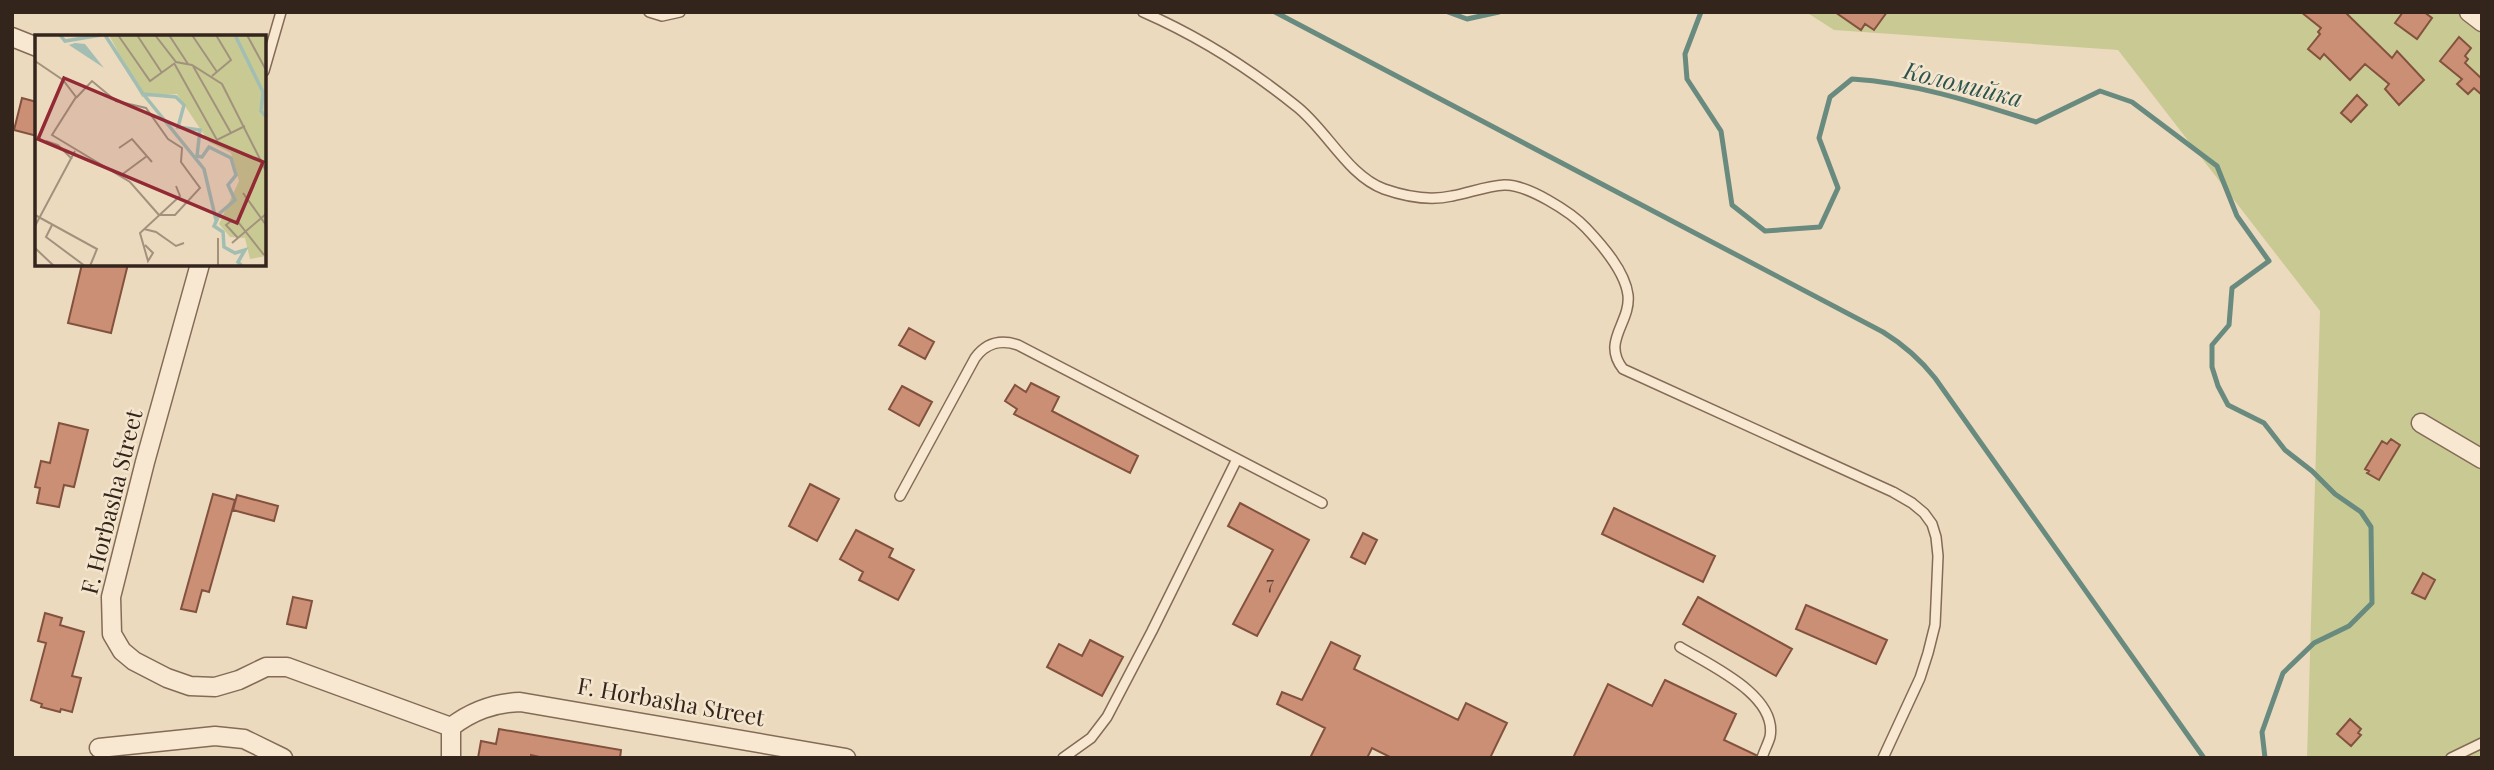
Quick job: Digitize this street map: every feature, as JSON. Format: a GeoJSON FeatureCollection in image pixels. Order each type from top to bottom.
{"type":"FeatureCollection","features":[{"type":"Feature","properties":{"kind":"street"},"geometry":{"type":"LineString","coordinates":[[2469,12],[2482,22]]}},
{"type":"Feature","properties":{"kind":"street"},"geometry":{"type":"LineString","coordinates":[[12,37],[35,46]]}},
{"type":"Feature","properties":{"kind":"street","name":"F. Horbasha Street"},"geometry":{"type":"LineString","coordinates":[[199,266],[111,597],[110,623],[116,643],[134,662],[190,686],[215,687],[266,667],[287,667],[451,727],[488,706],[520,702],[846,758]]}},
{"type":"Feature","properties":{"kind":"street"},"geometry":{"type":"LineString","coordinates":[[2421,423],[2482,459]]}},
{"type":"Feature","properties":{"kind":"street"},"geometry":{"type":"LineString","coordinates":[[451,727],[451,758]]}},
{"type":"Feature","properties":{"kind":"street"},"geometry":{"type":"LineString","coordinates":[[99,748],[215,736],[244,739],[283,758]]}},
{"type":"Feature","properties":{"kind":"lane"},"geometry":{"type":"LineString","coordinates":[[266,64],[281,12]]}},
{"type":"Feature","properties":{"kind":"lane"},"geometry":{"type":"LineString","coordinates":[[649,12],[662,16],[680,12]]}},
{"type":"Feature","properties":{"kind":"lane"},"geometry":{"type":"LineString","coordinates":[[1143,12],[1231,59],[1298,107],[1326,134],[1363,178],[1382,188],[1405,194],[1448,197],[1506,185],[1520,187],[1573,215],[1601,245],[1626,285],[1627,310],[1614,351],[1616,361],[1623,369],[1893,492],[1924,513],[1932,524],[1937,546],[1935,625],[1920,678],[1883,758]]}},
{"type":"Feature","properties":{"kind":"lane"},"geometry":{"type":"LineString","coordinates":[[900,496],[975,358],[986,346],[1002,342],[1018,345],[1322,503]]}},
{"type":"Feature","properties":{"kind":"lane"},"geometry":{"type":"LineString","coordinates":[[1063,758],[1091,738],[1107,717],[1237,459]]}},
{"type":"Feature","properties":{"kind":"lane"},"geometry":{"type":"LineString","coordinates":[[1680,648],[1750,691],[1761,704],[1769,718],[1770,735],[1762,758]]}},
{"type":"Feature","properties":{"kind":"lane"},"geometry":{"type":"LineString","coordinates":[[2451,758],[2482,743]]}},
{"type":"Feature","properties":{"kind":"green space"},"geometry":{"type":"Polygon","coordinates":[[[1806,12],[2482,12],[2482,758],[2307,758],[2320,311],[2118,50],[1834,30],[1806,12]]]}},
{"type":"Feature","properties":{"kind":"building"},"geometry":{"type":"Polygon","coordinates":[[[1835,12],[1887,12],[1874,30],[1865,24],[1861,30],[1835,12]]]}},
{"type":"Feature","properties":{"kind":"building"},"geometry":{"type":"Polygon","coordinates":[[[2301,12],[2345,12],[2392,58],[2397,51],[2424,80],[2399,105],[2385,89],[2389,84],[2365,64],[2350,80],[2324,54],[2320,59],[2308,49],[2320,34],[2318,32],[2321,28],[2301,12]]]}},
{"type":"Feature","properties":{"kind":"building"},"geometry":{"type":"Polygon","coordinates":[[[2403,12],[2424,12],[2432,18],[2417,39],[2395,23],[2403,12]]]}},
{"type":"Feature","properties":{"kind":"building"},"geometry":{"type":"Polygon","coordinates":[[[2459,37],[2471,48],[2465,56],[2468,59],[2465,63],[2482,79],[2482,95],[2474,88],[2468,94],[2457,84],[2462,79],[2440,61],[2459,37]]]}},
{"type":"Feature","properties":{"kind":"building"},"geometry":{"type":"Polygon","coordinates":[[[2357,95],[2367,105],[2351,122],[2341,113],[2357,95]]]}},
{"type":"Feature","properties":{"kind":"building"},"geometry":{"type":"Polygon","coordinates":[[[22,98],[35,101],[35,135],[14,130],[22,98]]]}},
{"type":"Feature","properties":{"kind":"building"},"geometry":{"type":"Polygon","coordinates":[[[82,266],[128,266],[111,333],[68,323],[82,266]]]}},
{"type":"Feature","properties":{"kind":"building"},"geometry":{"type":"Polygon","coordinates":[[[909,328],[934,342],[925,359],[899,345],[909,328]]]}},
{"type":"Feature","properties":{"kind":"building"},"geometry":{"type":"Polygon","coordinates":[[[1031,383],[1059,397],[1052,411],[1138,456],[1130,473],[1014,414],[1017,409],[1005,401],[1015,385],[1026,392],[1031,383]]]}},
{"type":"Feature","properties":{"kind":"building"},"geometry":{"type":"Polygon","coordinates":[[[902,386],[932,402],[919,426],[889,409],[902,386]]]}},
{"type":"Feature","properties":{"kind":"building"},"geometry":{"type":"Polygon","coordinates":[[[59,423],[88,430],[74,487],[64,485],[59,507],[37,503],[40,488],[35,487],[41,461],[50,463],[59,423]]]}},
{"type":"Feature","properties":{"kind":"building"},"geometry":{"type":"Polygon","coordinates":[[[2391,439],[2400,445],[2379,480],[2365,469],[2382,441],[2387,444],[2391,439]]]}},
{"type":"Feature","properties":{"kind":"building"},"geometry":{"type":"Polygon","coordinates":[[[810,484],[839,499],[817,541],[789,526],[810,484]]]}},
{"type":"Feature","properties":{"kind":"building"},"geometry":{"type":"Polygon","coordinates":[[[213,494],[235,500],[209,592],[202,590],[196,612],[181,609],[213,494]]]}},
{"type":"Feature","properties":{"kind":"building"},"geometry":{"type":"Polygon","coordinates":[[[237,495],[278,506],[274,521],[233,510],[237,495]]]}},
{"type":"Feature","properties":{"kind":"building"},"geometry":{"type":"Polygon","coordinates":[[[1240,503],[1309,540],[1257,636],[1233,624],[1273,550],[1228,526],[1240,503]]]}},
{"type":"Feature","properties":{"kind":"building"},"geometry":{"type":"Polygon","coordinates":[[[1614,508],[1715,556],[1703,582],[1602,534],[1614,508]]]}},
{"type":"Feature","properties":{"kind":"building"},"geometry":{"type":"Polygon","coordinates":[[[856,530],[893,549],[889,557],[914,570],[898,600],[859,580],[863,572],[840,559],[856,530]]]}},
{"type":"Feature","properties":{"kind":"building"},"geometry":{"type":"Polygon","coordinates":[[[1363,533],[1377,540],[1365,564],[1351,557],[1363,533]]]}},
{"type":"Feature","properties":{"kind":"building"},"geometry":{"type":"Polygon","coordinates":[[[2423,573],[2435,580],[2425,599],[2412,593],[2423,573]]]}},
{"type":"Feature","properties":{"kind":"building"},"geometry":{"type":"Polygon","coordinates":[[[293,597],[312,601],[306,628],[287,624],[293,597]]]}},
{"type":"Feature","properties":{"kind":"building"},"geometry":{"type":"Polygon","coordinates":[[[1698,597],[1792,649],[1776,676],[1683,624],[1698,597]]]}},
{"type":"Feature","properties":{"kind":"building"},"geometry":{"type":"Polygon","coordinates":[[[1806,605],[1887,640],[1876,664],[1796,629],[1806,605]]]}},
{"type":"Feature","properties":{"kind":"building"},"geometry":{"type":"Polygon","coordinates":[[[45,613],[62,618],[60,625],[84,632],[72,676],[81,678],[72,712],[41,707],[42,704],[31,700],[46,643],[38,641],[45,613]]]}},
{"type":"Feature","properties":{"kind":"building"},"geometry":{"type":"Polygon","coordinates":[[[1090,640],[1123,657],[1102,696],[1047,667],[1059,644],[1082,656],[1090,640]]]}},
{"type":"Feature","properties":{"kind":"building"},"geometry":{"type":"Polygon","coordinates":[[[1331,642],[1360,656],[1354,669],[1458,720],[1466,703],[1507,723],[1490,758],[1392,758],[1372,748],[1367,758],[1310,758],[1325,728],[1277,704],[1282,692],[1302,700],[1331,642]]]}},
{"type":"Feature","properties":{"kind":"building"},"geometry":{"type":"Polygon","coordinates":[[[1665,680],[1736,714],[1724,740],[1756,755],[1755,758],[1573,758],[1608,684],[1652,706],[1665,680]]]}},
{"type":"Feature","properties":{"kind":"building"},"geometry":{"type":"Polygon","coordinates":[[[2350,719],[2361,729],[2358,733],[2361,735],[2351,746],[2337,734],[2350,719]]]}},
{"type":"Feature","properties":{"kind":"building"},"geometry":{"type":"Polygon","coordinates":[[[499,729],[621,750],[620,758],[544,758],[531,755],[531,758],[478,758],[481,741],[496,744],[499,729]]]}},
{"type":"Feature","properties":{"kind":"waterway"},"geometry":{"type":"LineString","coordinates":[[1275,12],[1883,332],[1905,347],[1935,378],[2204,758]]}},
{"type":"Feature","properties":{"kind":"waterway","name":"Коломийка"},"geometry":{"type":"LineString","coordinates":[[1448,12],[1467,19],[1499,12]]}},
{"type":"Feature","properties":{"kind":"waterway","name":"Коломийка"},"geometry":{"type":"LineString","coordinates":[[1701,12],[1685,54],[1687,79],[1721,131],[1732,205],[1765,231],[1820,227],[1838,188],[1819,138],[1830,97],[1852,79],[1923,89],[2036,122],[2100,91],[2132,102],[2217,166],[2237,216],[2269,261],[2232,288],[2229,325],[2212,345],[2212,367],[2218,386],[2228,405],[2264,423],[2285,450],[2335,494],[2361,512],[2371,527],[2372,603],[2349,626],[2314,643],[2283,673],[2262,732],[2265,758]]}}]}
